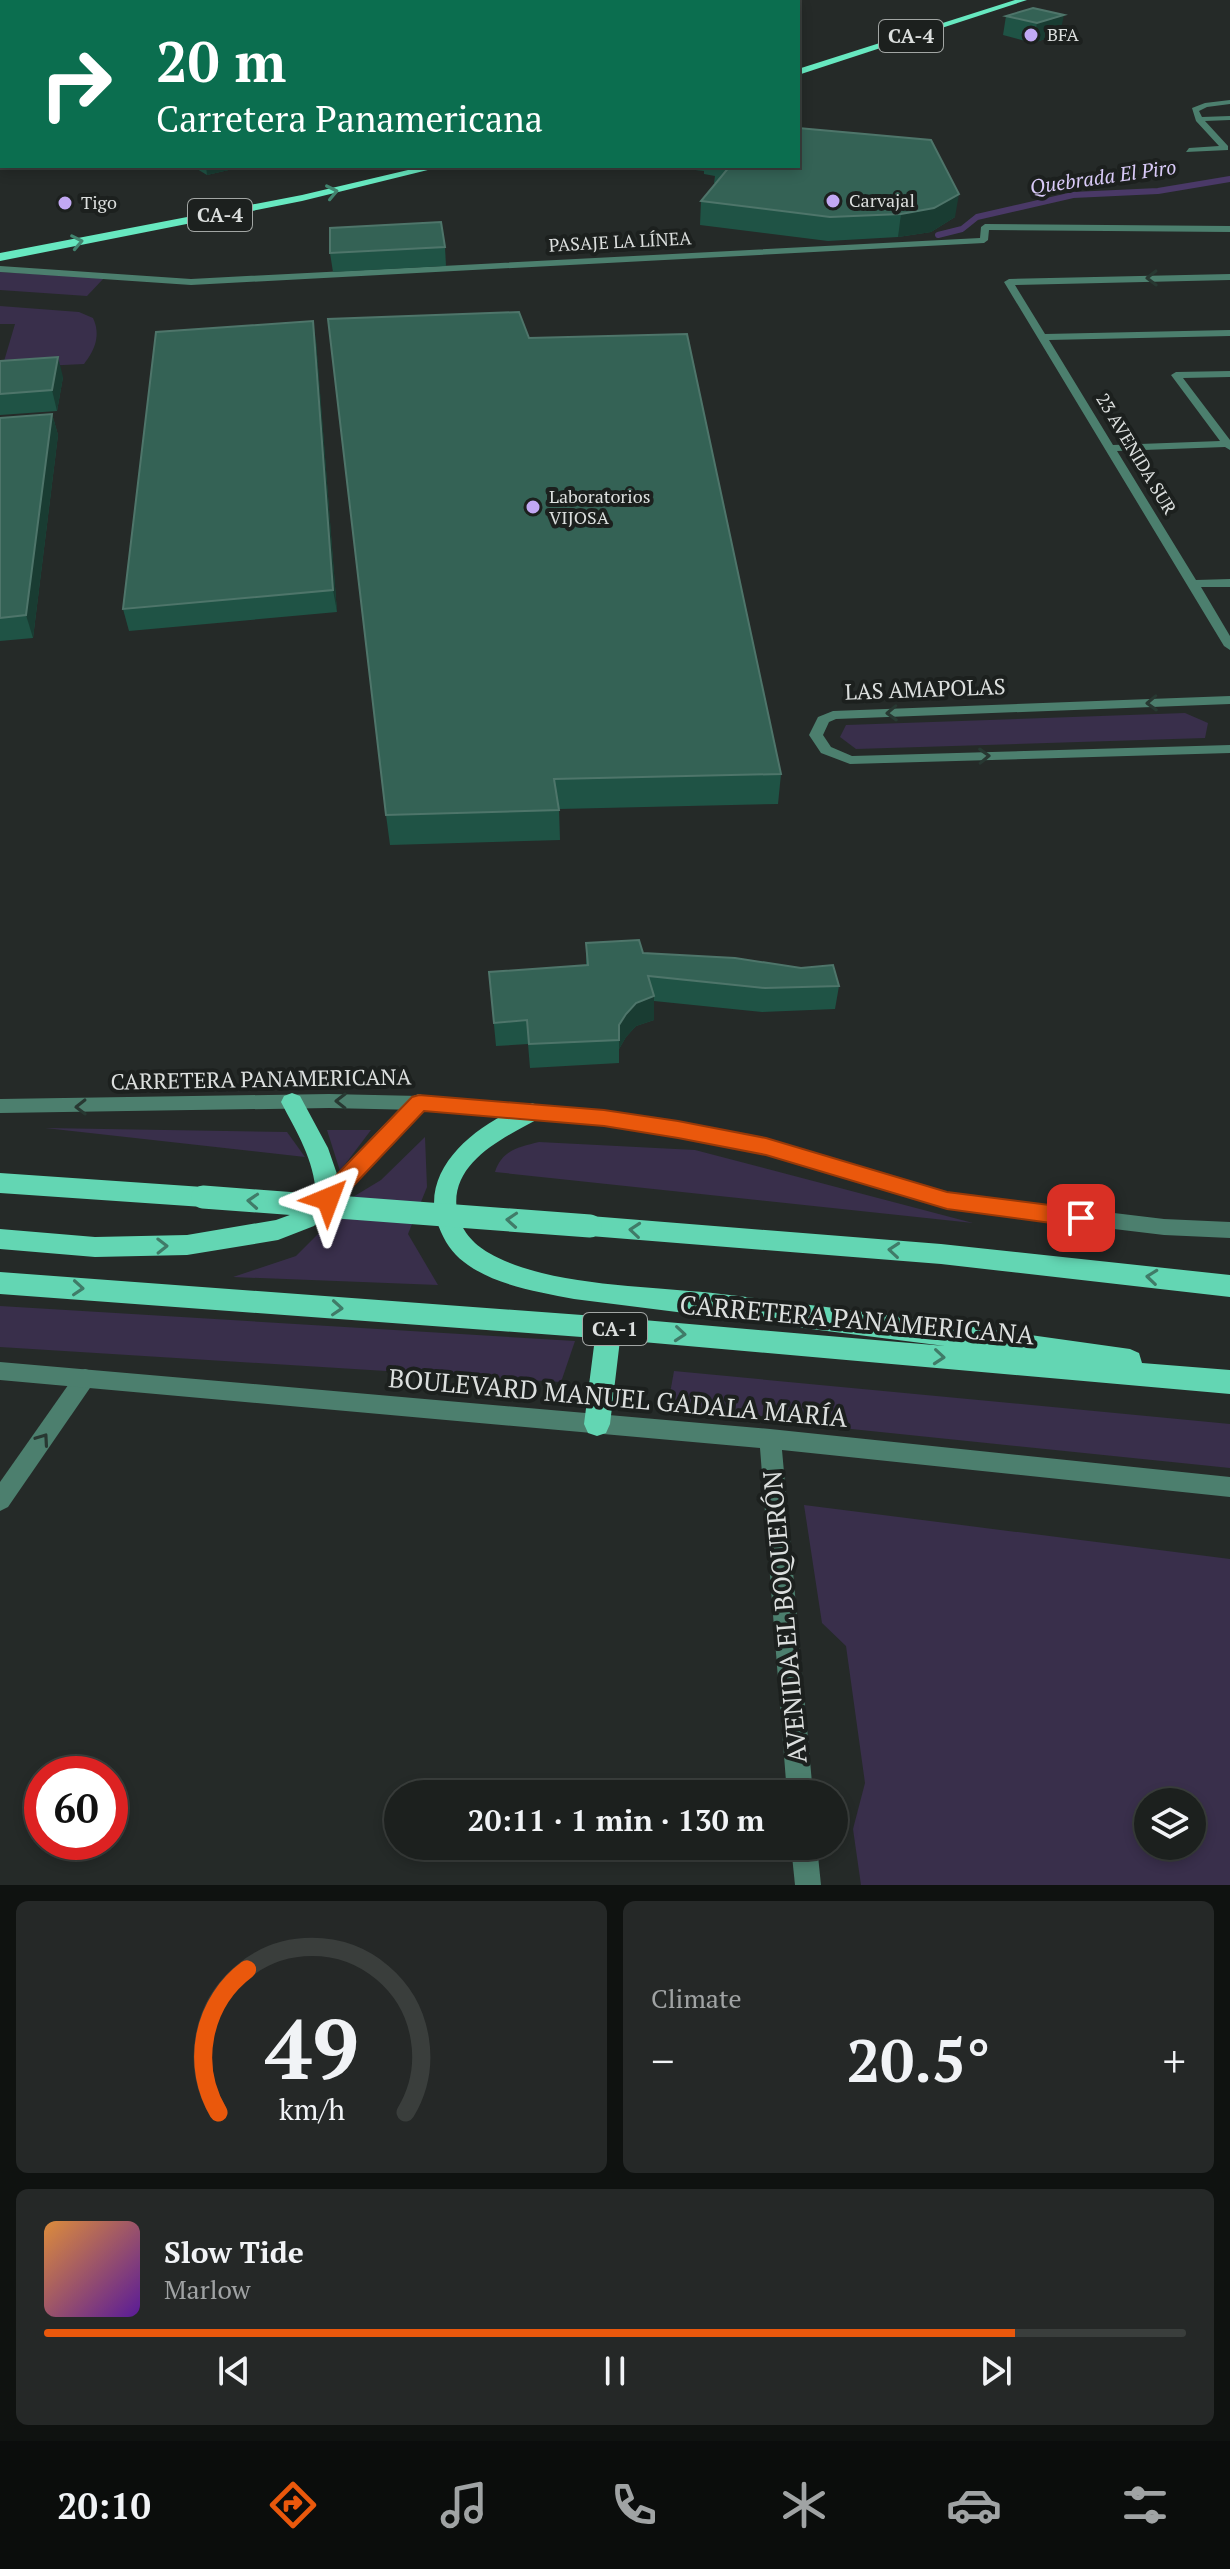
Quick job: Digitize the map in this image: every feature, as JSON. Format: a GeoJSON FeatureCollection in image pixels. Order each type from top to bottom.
{"type":"FeatureCollection","features":[{"type":"Feature","properties":{"kind":"highway","name":"CA-4"},"geometry":{"type":"LineString","coordinates":[[814,55],[992,0]]}},
{"type":"Feature","properties":{"kind":"highway","name":"CA-4"},"geometry":{"type":"LineString","coordinates":[[800,71],[1023,0]]}},
{"type":"Feature","properties":{"kind":"highway"},"geometry":{"type":"LineString","coordinates":[[314,181],[380,168]]}},
{"type":"Feature","properties":{"kind":"highway","name":"CA-4"},"geometry":{"type":"LineString","coordinates":[[0,257],[287,201],[430,168]]}},
{"type":"Feature","properties":{"kind":"highway","name":"CA-4"},"geometry":{"type":"LineString","coordinates":[[77,228],[230,198]]}},
{"type":"Feature","properties":{"kind":"main road"},"geometry":{"type":"LineString","coordinates":[[292,1102],[318,1147],[328,1173],[328,1199]]}},
{"type":"Feature","properties":{"kind":"main road"},"geometry":{"type":"LineString","coordinates":[[0,1239],[95,1247],[187,1245],[278,1230],[306,1219],[419,1103]]}},
{"type":"Feature","properties":{"kind":"main road"},"geometry":{"type":"LineString","coordinates":[[532,1112],[492,1133],[462,1159],[451,1175],[445,1193],[444,1211],[450,1232],[472,1254],[491,1266],[563,1285],[918,1329],[1230,1379]]}},
{"type":"Feature","properties":{"kind":"main road"},"geometry":{"type":"LineString","coordinates":[[0,1183],[941,1254],[1230,1286]]}},
{"type":"Feature","properties":{"kind":"main road","name":"CARRETERA PANAMERICANA"},"geometry":{"type":"LineString","coordinates":[[0,1283],[609,1328],[1230,1379]]}},
{"type":"Feature","properties":{"kind":"main road"},"geometry":{"type":"LineString","coordinates":[[597,1424],[609,1328]]}},
{"type":"Feature","properties":{"kind":"street"},"geometry":{"type":"LineString","coordinates":[[1189,150],[1225,148],[1199,119],[1195,110],[1205,105],[1230,102]]}},
{"type":"Feature","properties":{"kind":"street"},"geometry":{"type":"LineString","coordinates":[[1199,119],[1230,118]]}},
{"type":"Feature","properties":{"kind":"street","name":"PASAJE LA LÍNEA"},"geometry":{"type":"LineString","coordinates":[[0,269],[191,282],[984,240],[985,227],[1230,229]]}},
{"type":"Feature","properties":{"kind":"street","name":"23 AVENIDA SUR"},"geometry":{"type":"LineString","coordinates":[[1230,277],[1009,282],[1230,646]]}},
{"type":"Feature","properties":{"kind":"street"},"geometry":{"type":"LineString","coordinates":[[1044,337],[1230,333]]}},
{"type":"Feature","properties":{"kind":"street"},"geometry":{"type":"LineString","coordinates":[[1229,445],[1176,375],[1230,374]]}},
{"type":"Feature","properties":{"kind":"street"},"geometry":{"type":"LineString","coordinates":[[1112,448],[1229,445]]}},
{"type":"Feature","properties":{"kind":"street"},"geometry":{"type":"LineString","coordinates":[[1194,584],[1230,583]]}},
{"type":"Feature","properties":{"kind":"street"},"geometry":{"type":"LineString","coordinates":[[1215,619],[1230,619]]}},
{"type":"Feature","properties":{"kind":"street","name":"LAS AMAPOLAS"},"geometry":{"type":"LineString","coordinates":[[1230,700],[833,715],[818,727],[816,735],[826,750],[850,760],[1230,749]]}},
{"type":"Feature","properties":{"kind":"street","name":"CARRETERA PANAMERICANA"},"geometry":{"type":"LineString","coordinates":[[0,1106],[419,1103],[604,1118],[766,1146],[947,1201],[1164,1227],[1230,1230]]}},
{"type":"Feature","properties":{"kind":"street","name":"BOULEVARD MANUEL GADALA MARÍA"},"geometry":{"type":"LineString","coordinates":[[0,1371],[770,1439],[1230,1487]]}},
{"type":"Feature","properties":{"kind":"street"},"geometry":{"type":"LineString","coordinates":[[0,1500],[85,1378]]}},
{"type":"Feature","properties":{"kind":"street","name":"AVENIDA EL BOQUERÓN"},"geometry":{"type":"LineString","coordinates":[[770,1439],[799,1780]]}},
{"type":"Feature","properties":{"kind":"street"},"geometry":{"type":"LineString","coordinates":[[805,1860],[808,1885]]}},
{"type":"Feature","properties":{"kind":"shaded area"},"geometry":{"type":"Polygon","coordinates":[[[0,272],[104,278],[87,296],[0,290],[0,272]]]}},
{"type":"Feature","properties":{"kind":"shaded area"},"geometry":{"type":"Polygon","coordinates":[[[0,306],[79,312],[93,318],[96,342],[84,364],[2,368],[15,324],[0,324],[0,306]]]}},
{"type":"Feature","properties":{"kind":"shaded area"},"geometry":{"type":"Polygon","coordinates":[[[1185,713],[1208,723],[1205,738],[856,749],[840,737],[846,725],[1185,713]]]}},
{"type":"Feature","properties":{"kind":"shaded area"},"geometry":{"type":"Polygon","coordinates":[[[45,1128],[287,1132],[305,1157],[45,1128]]]}},
{"type":"Feature","properties":{"kind":"shaded area"},"geometry":{"type":"Polygon","coordinates":[[[327,1130],[371,1130],[340,1171],[327,1130]]]}},
{"type":"Feature","properties":{"kind":"shaded area"},"geometry":{"type":"Polygon","coordinates":[[[425,1137],[427,1187],[408,1234],[438,1285],[233,1277],[296,1256],[343,1203],[381,1180],[425,1137]]]}},
{"type":"Feature","properties":{"kind":"shaded area"},"geometry":{"type":"Polygon","coordinates":[[[539,1142],[695,1150],[973,1223],[495,1172],[507,1154],[539,1142]]]}},
{"type":"Feature","properties":{"kind":"shaded area"},"geometry":{"type":"Polygon","coordinates":[[[0,1306],[575,1341],[561,1382],[0,1347],[0,1306]]]}},
{"type":"Feature","properties":{"kind":"shaded area"},"geometry":{"type":"Polygon","coordinates":[[[674,1371],[1230,1424],[1230,1468],[667,1410],[674,1371]]]}},
{"type":"Feature","properties":{"kind":"shaded area"},"geometry":{"type":"Polygon","coordinates":[[[804,1505],[1230,1559],[1230,1885],[861,1885],[853,1829],[865,1783],[846,1646],[822,1623],[804,1505]]]}},
{"type":"Feature","properties":{"kind":"building"},"geometry":{"type":"Polygon","coordinates":[[[1033,8],[1064,15],[1037,23],[1006,16],[1033,8]]]}},
{"type":"Feature","properties":{"kind":"building","name":"Carvajal"},"geometry":{"type":"Polygon","coordinates":[[[800,128],[931,140],[959,194],[934,208],[901,214],[830,217],[701,201],[728,168],[800,168],[800,128]]]}},
{"type":"Feature","properties":{"kind":"building"},"geometry":{"type":"Polygon","coordinates":[[[441,222],[445,247],[330,253],[330,228],[441,222]]]}},
{"type":"Feature","properties":{"kind":"building","name":"Laboratorios VIJOSA"},"geometry":{"type":"Polygon","coordinates":[[[519,312],[529,338],[687,334],[781,774],[554,779],[559,810],[386,815],[328,319],[519,312]]]}},
{"type":"Feature","properties":{"kind":"building"},"geometry":{"type":"Polygon","coordinates":[[[313,321],[333,590],[123,609],[156,332],[313,321]]]}},
{"type":"Feature","properties":{"kind":"building"},"geometry":{"type":"Polygon","coordinates":[[[58,357],[52,390],[0,394],[0,361],[58,357]]]}},
{"type":"Feature","properties":{"kind":"building"},"geometry":{"type":"Polygon","coordinates":[[[52,414],[26,615],[0,618],[0,418],[52,414]]]}},
{"type":"Feature","properties":{"kind":"building"},"geometry":{"type":"Polygon","coordinates":[[[639,940],[643,953],[735,958],[801,968],[833,965],[839,986],[765,988],[648,976],[654,996],[636,1003],[626,1014],[619,1025],[619,1040],[529,1044],[527,1020],[494,1023],[489,972],[588,965],[586,943],[639,940]]]}},
{"type":"Feature","properties":{"kind":"waterway","name":"Quebrada El Piro"},"geometry":{"type":"LineString","coordinates":[[938,235],[962,229],[977,217],[1073,195],[1158,191],[1230,179]]}},
{"type":"Feature","properties":{"kind":"place","name":"BFA"},"geometry":{"type":"Point","coordinates":[1031,35]}},
{"type":"Feature","properties":{"kind":"place","name":"Carvajal"},"geometry":{"type":"Point","coordinates":[833,201]}},
{"type":"Feature","properties":{"kind":"place","name":"Tigo"},"geometry":{"type":"Point","coordinates":[65,203]}},
{"type":"Feature","properties":{"kind":"place","name":"Laboratorios VIJOSA"},"geometry":{"type":"Point","coordinates":[533,507]}},
{"type":"Feature","properties":{"kind":"route"},"geometry":{"type":"LineString","coordinates":[[328,1199],[419,1103],[604,1118],[678,1130],[766,1146],[947,1201],[1081,1218]]}}]}
